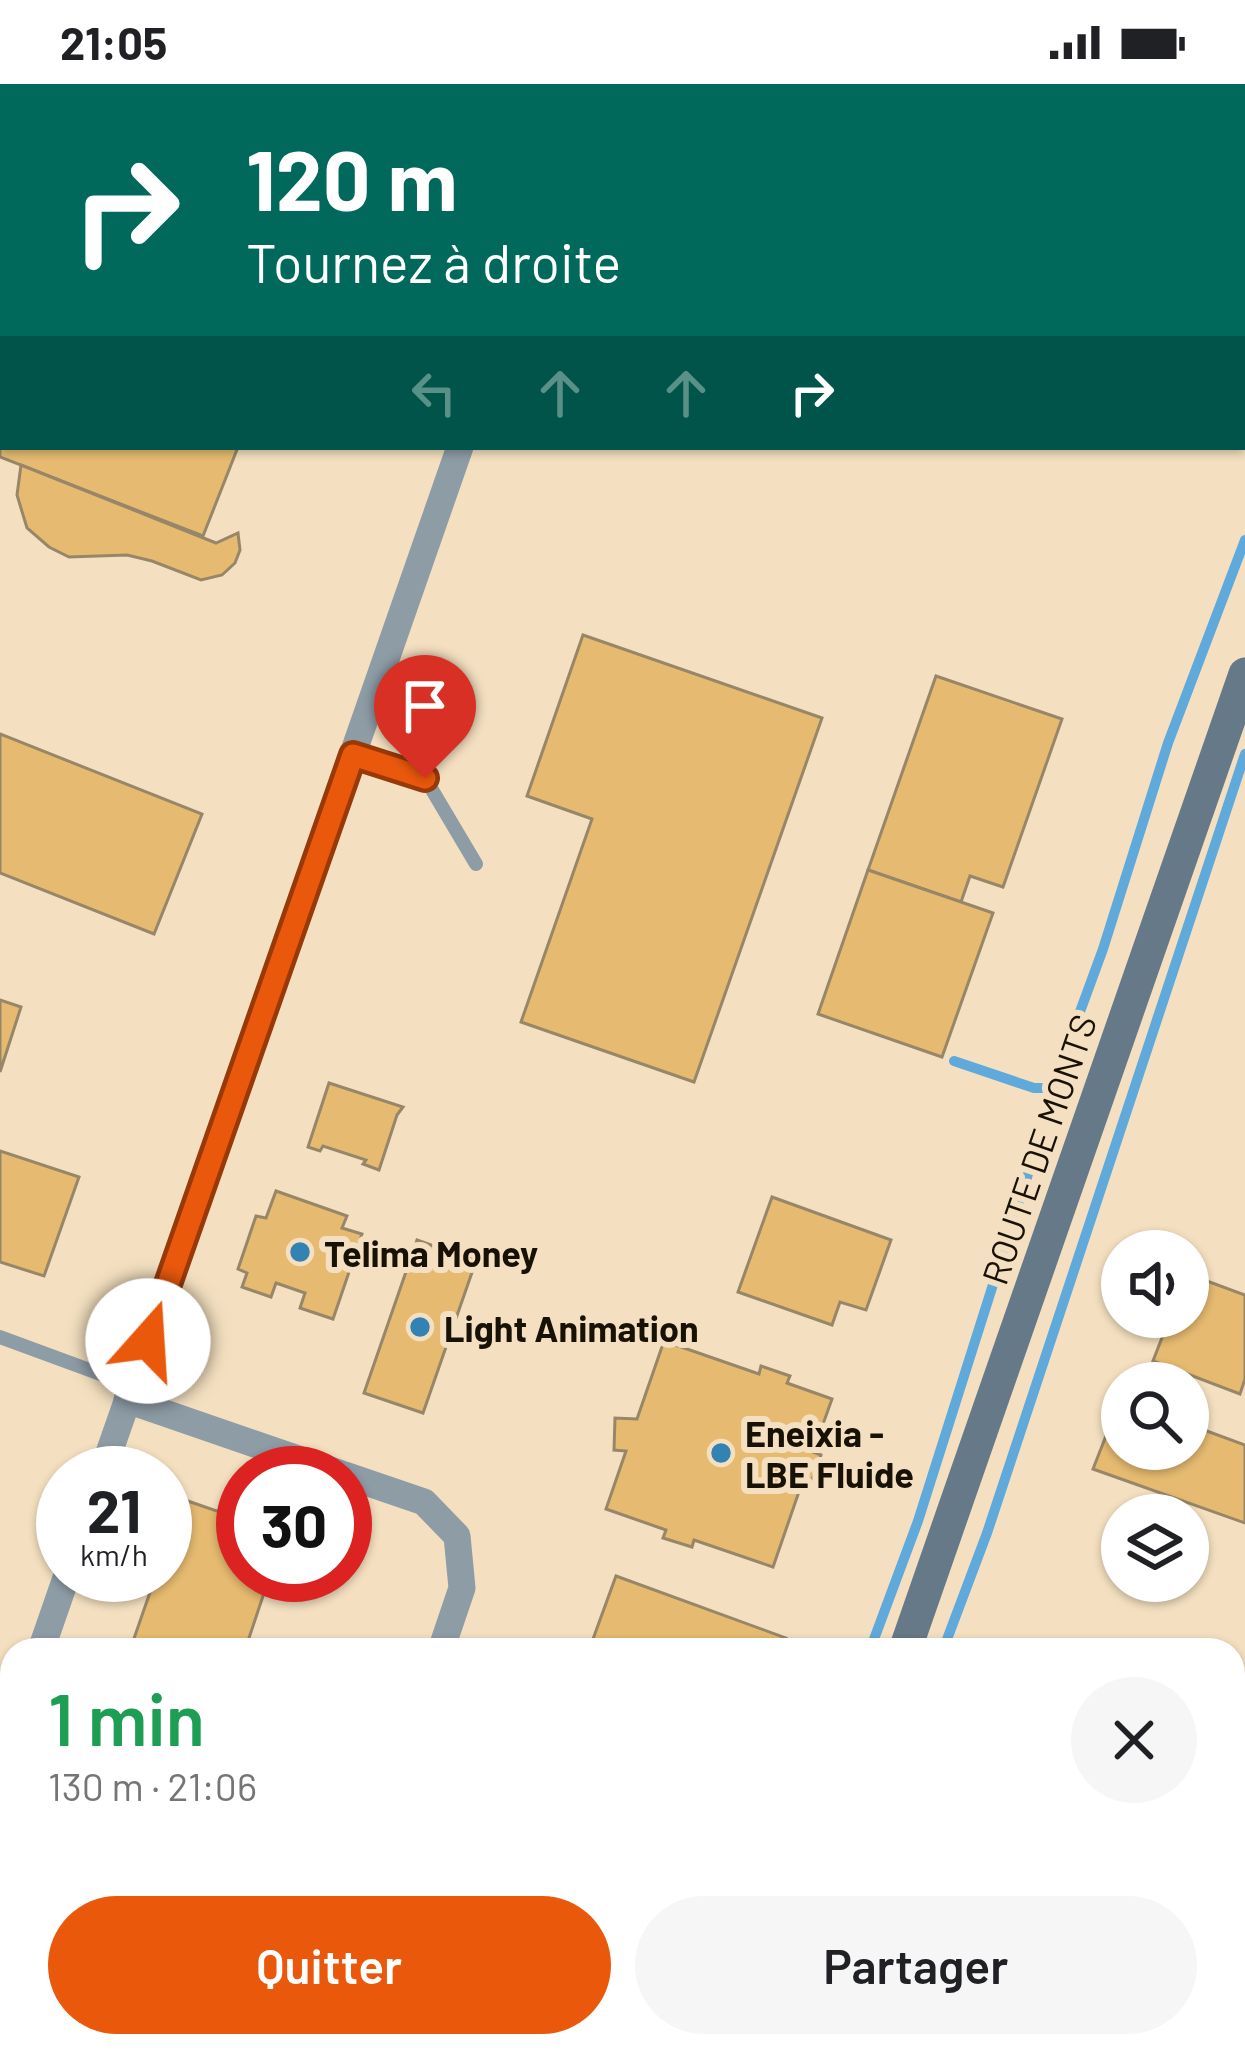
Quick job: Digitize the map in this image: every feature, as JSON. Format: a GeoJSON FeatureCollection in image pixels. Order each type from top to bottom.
{"type":"FeatureCollection","features":[{"type":"Feature","properties":{"kind":"main road","name":"ROUTE DE MONTS"},"geometry":{"type":"LineString","coordinates":[[909,1638],[1245,674]]}},
{"type":"Feature","properties":{"kind":"street"},"geometry":{"type":"LineString","coordinates":[[111,1446],[459,450]]}},
{"type":"Feature","properties":{"kind":"street"},"geometry":{"type":"LineString","coordinates":[[130,1393],[269,1446]]}},
{"type":"Feature","properties":{"kind":"street"},"geometry":{"type":"LineString","coordinates":[[372,1484],[424,1502],[457,1536],[462,1588],[445,1638]]}},
{"type":"Feature","properties":{"kind":"street"},"geometry":{"type":"LineString","coordinates":[[45,1638],[58,1602]]}},
{"type":"Feature","properties":{"kind":"lane"},"geometry":{"type":"LineString","coordinates":[[353,755],[425,778],[476,864]]}},
{"type":"Feature","properties":{"kind":"lane"},"geometry":{"type":"LineString","coordinates":[[0,1337],[130,1393]]}},
{"type":"Feature","properties":{"kind":"building"},"geometry":{"type":"Polygon","coordinates":[[[0,450],[237,450],[203,536],[0,457],[0,450]]]}},
{"type":"Feature","properties":{"kind":"building"},"geometry":{"type":"Polygon","coordinates":[[[21,465],[216,543],[238,533],[240,550],[235,563],[222,575],[201,580],[127,555],[69,557],[27,528],[17,495],[21,465]]]}},
{"type":"Feature","properties":{"kind":"building"},"geometry":{"type":"Polygon","coordinates":[[[583,635],[822,718],[694,1082],[521,1022],[592,819],[527,796],[583,635]]]}},
{"type":"Feature","properties":{"kind":"building"},"geometry":{"type":"Polygon","coordinates":[[[936,676],[1062,719],[1003,887],[970,876],[961,902],[868,870],[936,676]]]}},
{"type":"Feature","properties":{"kind":"building"},"geometry":{"type":"Polygon","coordinates":[[[0,734],[202,814],[154,934],[0,873],[0,734]]]}},
{"type":"Feature","properties":{"kind":"building"},"geometry":{"type":"Polygon","coordinates":[[[868,870],[993,913],[942,1057],[818,1014],[868,870]]]}},
{"type":"Feature","properties":{"kind":"building"},"geometry":{"type":"Polygon","coordinates":[[[0,1000],[21,1007],[0,1072],[0,1000]]]}},
{"type":"Feature","properties":{"kind":"building"},"geometry":{"type":"Polygon","coordinates":[[[329,1083],[403,1107],[379,1170],[363,1164],[366,1160],[323,1146],[320,1151],[308,1147],[329,1083]]]}},
{"type":"Feature","properties":{"kind":"building"},"geometry":{"type":"Polygon","coordinates":[[[0,1151],[79,1177],[44,1276],[0,1262],[0,1151]]]}},
{"type":"Feature","properties":{"kind":"building","name":"Telima Money"},"geometry":{"type":"Polygon","coordinates":[[[276,1191],[347,1216],[342,1228],[362,1234],[333,1319],[300,1308],[305,1293],[276,1283],[271,1297],[242,1287],[247,1273],[238,1269],[256,1216],[266,1218],[276,1191]]]}},
{"type":"Feature","properties":{"kind":"building"},"geometry":{"type":"Polygon","coordinates":[[[772,1197],[891,1240],[866,1310],[840,1302],[832,1325],[738,1292],[772,1197]]]}},
{"type":"Feature","properties":{"kind":"building","name":"Light Animation"},"geometry":{"type":"Polygon","coordinates":[[[417,1240],[476,1261],[423,1413],[364,1393],[417,1240]]]}},
{"type":"Feature","properties":{"kind":"building"},"geometry":{"type":"Polygon","coordinates":[[[1209,1282],[1245,1295],[1245,1379],[1240,1394],[1209,1382],[1209,1362],[1153,1361],[1162,1338],[1209,1338],[1209,1282]]]}},
{"type":"Feature","properties":{"kind":"building","name":"Eneixia - LBE Fluide"},"geometry":{"type":"Polygon","coordinates":[[[664,1341],[759,1374],[761,1366],[790,1376],[787,1383],[832,1399],[813,1452],[821,1455],[811,1483],[803,1480],[773,1567],[694,1540],[692,1547],[663,1538],[666,1530],[606,1509],[626,1451],[614,1450],[615,1418],[637,1419],[664,1341]]]}},
{"type":"Feature","properties":{"kind":"building"},"geometry":{"type":"Polygon","coordinates":[[[1209,1432],[1245,1445],[1245,1523],[1209,1510],[1209,1494],[1163,1494],[1093,1469],[1101,1449],[1101,1470],[1209,1470],[1209,1432]]]}},
{"type":"Feature","properties":{"kind":"building"},"geometry":{"type":"Polygon","coordinates":[[[192,1502],[216,1511],[216,1602],[261,1602],[249,1638],[134,1638],[147,1602],[192,1602],[192,1502]]]}},
{"type":"Feature","properties":{"kind":"building"},"geometry":{"type":"Polygon","coordinates":[[[616,1576],[786,1638],[593,1638],[616,1576]]]}},
{"type":"Feature","properties":{"kind":"waterway"},"geometry":{"type":"LineString","coordinates":[[954,1061],[1034,1088],[1052,1088],[1103,949],[1168,743],[1245,540]]}},
{"type":"Feature","properties":{"kind":"waterway"},"geometry":{"type":"LineString","coordinates":[[948,1638],[987,1533],[1245,754]]}},
{"type":"Feature","properties":{"kind":"waterway"},"geometry":{"type":"LineString","coordinates":[[874,1638],[918,1521],[1036,1149]]}},
{"type":"Feature","properties":{"kind":"place","name":"Telima Money"},"geometry":{"type":"Point","coordinates":[300,1252]}},
{"type":"Feature","properties":{"kind":"place","name":"Light Animation"},"geometry":{"type":"Point","coordinates":[420,1327]}},
{"type":"Feature","properties":{"kind":"place","name":"Eneixia - LBE Fluide"},"geometry":{"type":"Point","coordinates":[721,1453]}},
{"type":"Feature","properties":{"kind":"route"},"geometry":{"type":"LineString","coordinates":[[148,1341],[353,755],[425,778]]}}]}
